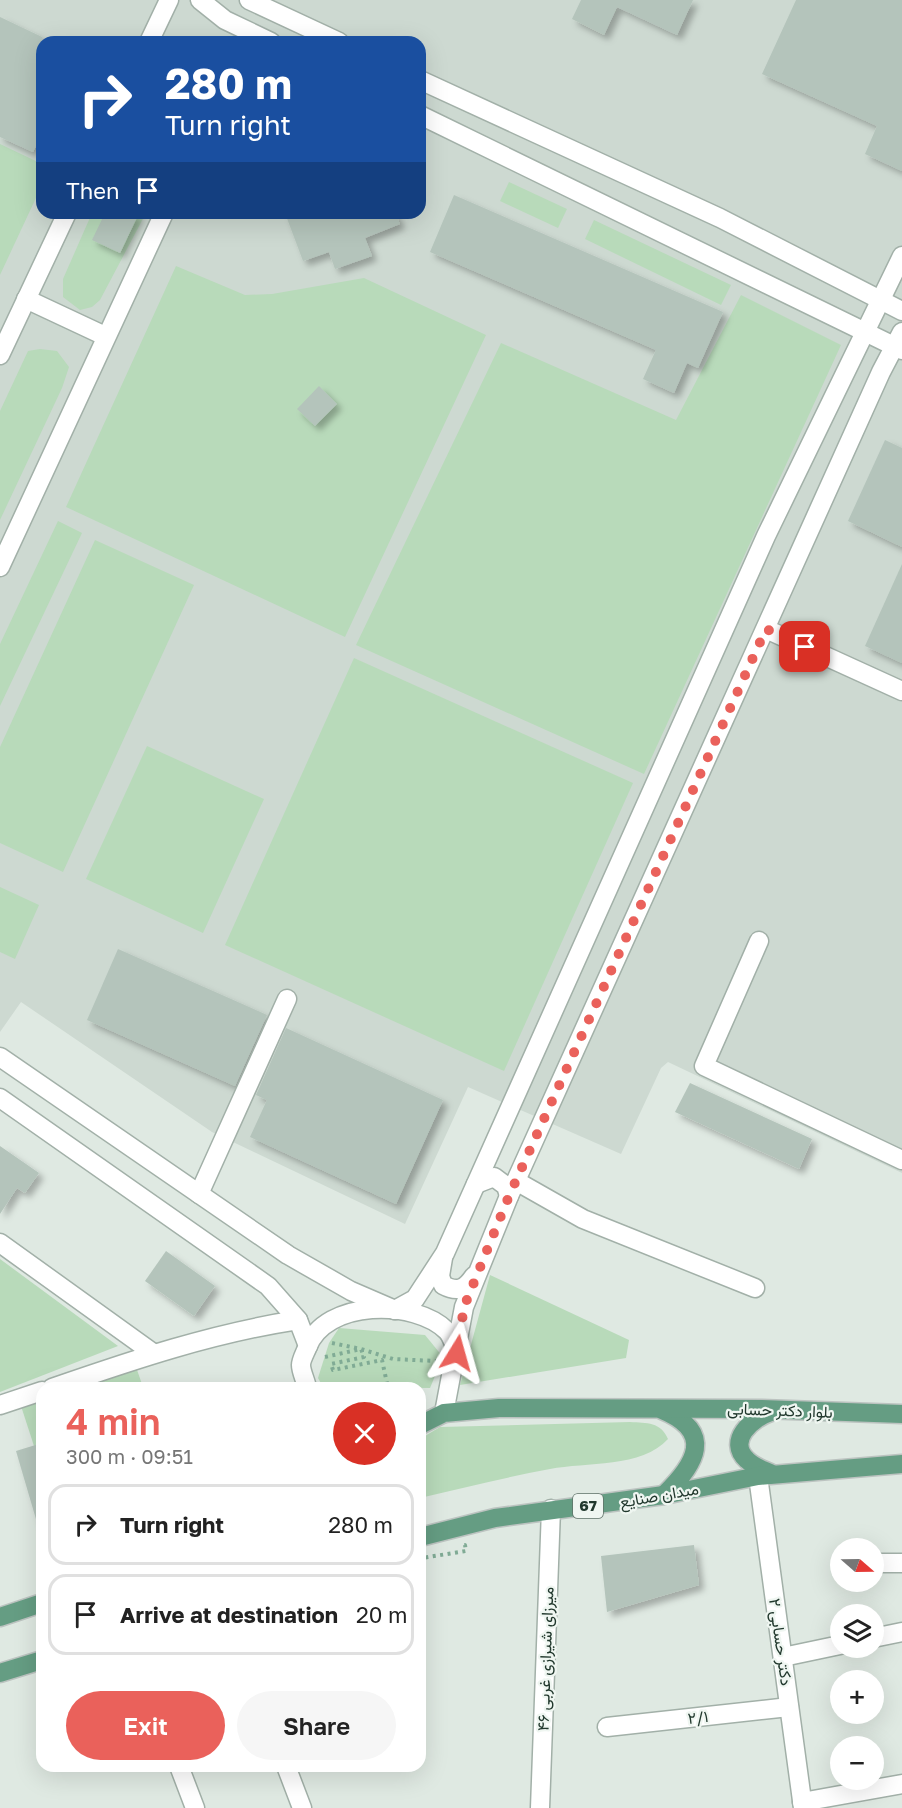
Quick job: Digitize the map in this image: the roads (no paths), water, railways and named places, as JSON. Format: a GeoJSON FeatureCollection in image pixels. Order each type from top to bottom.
{"type":"FeatureCollection","features":[{"type":"Feature","properties":{"kind":"main road"},"geometry":{"type":"LineString","coordinates":[[426,1422],[444,1413],[499,1408],[657,1408],[686,1423],[692,1432],[695,1450],[686,1473],[664,1495]]}},
{"type":"Feature","properties":{"kind":"main road","name":"بلوار دکتر حسابی"},"geometry":{"type":"LineString","coordinates":[[657,1408],[902,1414]]}},
{"type":"Feature","properties":{"kind":"main road"},"geometry":{"type":"LineString","coordinates":[[765,1475],[741,1452],[740,1443],[743,1430],[752,1420],[781,1410]]}},
{"type":"Feature","properties":{"kind":"main road","name":"67"},"geometry":{"type":"LineString","coordinates":[[765,1475],[902,1464]]}},
{"type":"Feature","properties":{"kind":"main road","name":"میدان صنایع"},"geometry":{"type":"LineString","coordinates":[[430,1538],[495,1518],[664,1495],[765,1475]]}},
{"type":"Feature","properties":{"kind":"main road"},"geometry":{"type":"LineString","coordinates":[[0,1617],[36,1605]]}},
{"type":"Feature","properties":{"kind":"main road"},"geometry":{"type":"LineString","coordinates":[[0,1673],[36,1662]]}},
{"type":"Feature","properties":{"kind":"street"},"geometry":{"type":"LineString","coordinates":[[152,36],[169,0]]}},
{"type":"Feature","properties":{"kind":"street"},"geometry":{"type":"LineString","coordinates":[[200,0],[225,20],[258,36]]}},
{"type":"Feature","properties":{"kind":"street"},"geometry":{"type":"LineString","coordinates":[[249,0],[326,36]]}},
{"type":"Feature","properties":{"kind":"street"},"geometry":{"type":"LineString","coordinates":[[426,83],[720,219],[902,311]]}},
{"type":"Feature","properties":{"kind":"street"},"geometry":{"type":"LineString","coordinates":[[426,118],[866,331],[899,343],[766,629],[512,1189],[464,1307],[444,1413]]}},
{"type":"Feature","properties":{"kind":"street"},"geometry":{"type":"LineString","coordinates":[[0,355],[64,219]]}},
{"type":"Feature","properties":{"kind":"street"},"geometry":{"type":"LineString","coordinates":[[0,567],[161,219]]}},
{"type":"Feature","properties":{"kind":"street"},"geometry":{"type":"LineString","coordinates":[[395,1310],[415,1299],[443,1257],[766,536],[902,256]]}},
{"type":"Feature","properties":{"kind":"street"},"geometry":{"type":"LineString","coordinates":[[26,299],[105,336]]}},
{"type":"Feature","properties":{"kind":"street"},"geometry":{"type":"LineString","coordinates":[[766,629],[902,691]]}},
{"type":"Feature","properties":{"kind":"street"},"geometry":{"type":"LineString","coordinates":[[759,941],[704,1066],[902,1160]]}},
{"type":"Feature","properties":{"kind":"street"},"geometry":{"type":"LineString","coordinates":[[199,1194],[287,999]]}},
{"type":"Feature","properties":{"kind":"street"},"geometry":{"type":"LineString","coordinates":[[0,1057],[288,1255],[351,1291],[395,1310]]}},
{"type":"Feature","properties":{"kind":"street"},"geometry":{"type":"LineString","coordinates":[[0,1098],[243,1267],[284,1301],[298,1320],[308,1346]]}},
{"type":"Feature","properties":{"kind":"street"},"geometry":{"type":"LineString","coordinates":[[476,1184],[494,1177],[512,1189],[755,1288]]}},
{"type":"Feature","properties":{"kind":"street"},"geometry":{"type":"LineString","coordinates":[[0,1243],[153,1353]]}},
{"type":"Feature","properties":{"kind":"street"},"geometry":{"type":"LineString","coordinates":[[443,1257],[440,1276],[443,1285],[450,1289],[459,1290],[467,1286],[479,1270]]}},
{"type":"Feature","properties":{"kind":"street"},"geometry":{"type":"LineString","coordinates":[[305,1382],[301,1365],[311,1337],[336,1317],[367,1309],[395,1310],[428,1316],[449,1332],[456,1358]]}},
{"type":"Feature","properties":{"kind":"street"},"geometry":{"type":"LineString","coordinates":[[69,1382],[153,1353],[254,1327],[298,1320]]}},
{"type":"Feature","properties":{"kind":"street"},"geometry":{"type":"LineString","coordinates":[[0,1405],[36,1393]]}},
{"type":"Feature","properties":{"kind":"street","name":"دکتر حسابی ۲"},"geometry":{"type":"LineString","coordinates":[[765,1475],[783,1657],[803,1805]]}},
{"type":"Feature","properties":{"kind":"street","name":"میرزای شیرازی غربی ۴۶"},"geometry":{"type":"LineString","coordinates":[[540,1808],[551,1509]]}},
{"type":"Feature","properties":{"kind":"street"},"geometry":{"type":"LineString","coordinates":[[884,1563],[902,1563]]}},
{"type":"Feature","properties":{"kind":"street"},"geometry":{"type":"LineString","coordinates":[[884,1636],[902,1632]]}},
{"type":"Feature","properties":{"kind":"street"},"geometry":{"type":"LineString","coordinates":[[783,1657],[830,1647]]}},
{"type":"Feature","properties":{"kind":"street","name":"۲/۱"},"geometry":{"type":"LineString","coordinates":[[608,1727],[789,1707]]}},
{"type":"Feature","properties":{"kind":"street"},"geometry":{"type":"LineString","coordinates":[[181,1772],[195,1808]]}},
{"type":"Feature","properties":{"kind":"street"},"geometry":{"type":"LineString","coordinates":[[288,1772],[302,1808]]}},
{"type":"Feature","properties":{"kind":"street"},"geometry":{"type":"LineString","coordinates":[[803,1805],[902,1784]]}}]}
